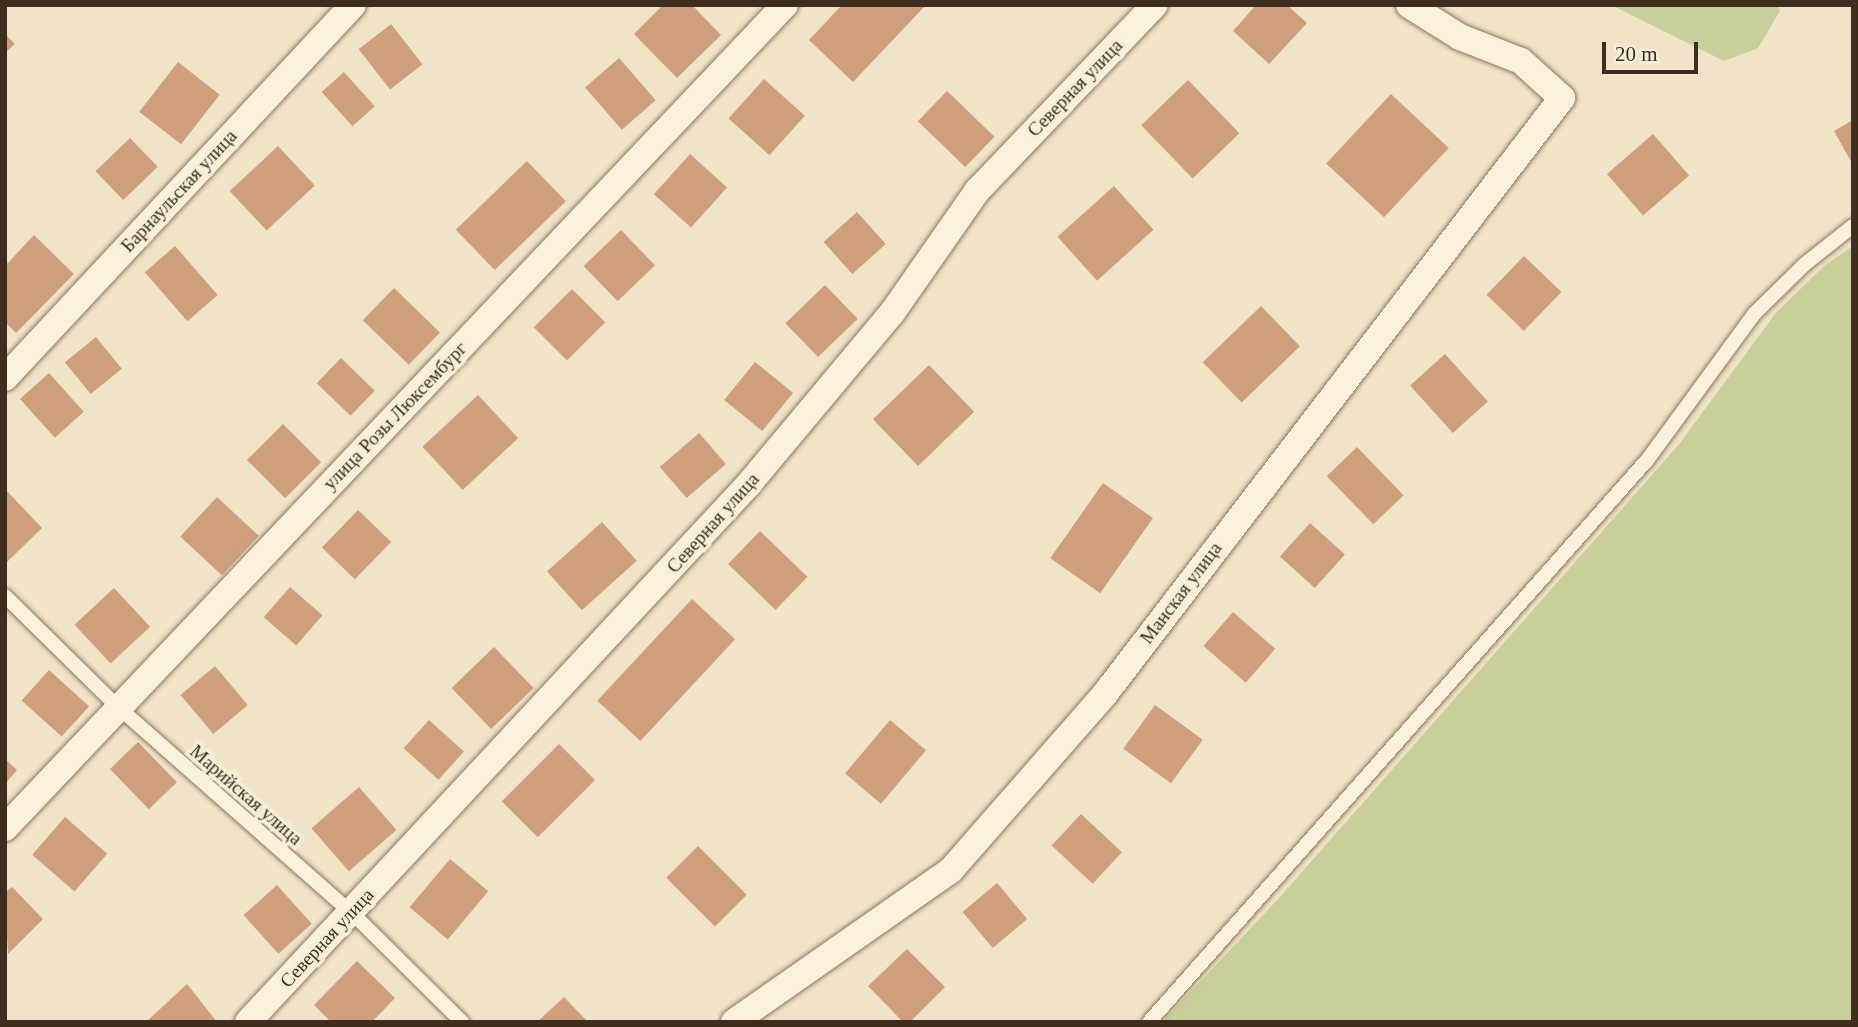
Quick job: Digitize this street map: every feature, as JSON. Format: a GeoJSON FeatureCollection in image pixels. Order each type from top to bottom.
{"type":"FeatureCollection","features":[{"type":"Feature","properties":{"kind":"street","name":"Барнаульская улица"},"geometry":{"type":"LineString","coordinates":[[5,378],[353,5]]}},
{"type":"Feature","properties":{"kind":"street","name":"улица Розы Люксембург"},"geometry":{"type":"LineString","coordinates":[[5,828],[785,5]]}},
{"type":"Feature","properties":{"kind":"street","name":"Северная улица"},"geometry":{"type":"LineString","coordinates":[[248,1022],[748,485],[892,313],[976,191],[1155,5]]}},
{"type":"Feature","properties":{"kind":"street","name":"Манская улица"},"geometry":{"type":"LineString","coordinates":[[734,1022],[951,870],[1105,694],[1562,98],[1521,61],[1460,37],[1409,5]]}},
{"type":"Feature","properties":{"kind":"lane"},"geometry":{"type":"LineString","coordinates":[[1149,1022],[1647,459],[1754,314],[1805,264],[1853,226]]}},
{"type":"Feature","properties":{"kind":"lane","name":"Марийская улица"},"geometry":{"type":"LineString","coordinates":[[5,596],[118,707],[352,913],[462,1022]]}},
{"type":"Feature","properties":{"kind":"green space"},"geometry":{"type":"Polygon","coordinates":[[[1611,5],[1777,5],[1780,11],[1758,48],[1724,61],[1611,5]]]}},
{"type":"Feature","properties":{"kind":"green space"},"geometry":{"type":"Polygon","coordinates":[[[1853,246],[1853,1022],[1162,1022],[1279,898],[1680,443],[1775,314],[1825,265],[1853,246]]]}},
{"type":"Feature","properties":{"kind":"building"},"geometry":{"type":"Polygon","coordinates":[[[663,5],[692,5],[721,35],[677,78],[634,34],[663,5]]]}},
{"type":"Feature","properties":{"kind":"building"},"geometry":{"type":"Polygon","coordinates":[[[842,5],[926,5],[853,82],[809,40],[842,5]]]}},
{"type":"Feature","properties":{"kind":"building"},"geometry":{"type":"Polygon","coordinates":[[[1256,5],[1287,5],[1307,23],[1269,64],[1233,31],[1256,5]]]}},
{"type":"Feature","properties":{"kind":"building"},"geometry":{"type":"Polygon","coordinates":[[[391,24],[422,64],[390,89],[359,49],[391,24]]]}},
{"type":"Feature","properties":{"kind":"building"},"geometry":{"type":"Polygon","coordinates":[[[5,34],[15,44],[5,53],[5,34]]]}},
{"type":"Feature","properties":{"kind":"building"},"geometry":{"type":"Polygon","coordinates":[[[619,58],[656,100],[622,130],[585,88],[619,58]]]}},
{"type":"Feature","properties":{"kind":"building"},"geometry":{"type":"Polygon","coordinates":[[[178,62],[220,95],[181,144],[139,112],[178,62]]]}},
{"type":"Feature","properties":{"kind":"building"},"geometry":{"type":"Polygon","coordinates":[[[344,72],[375,106],[352,126],[322,92],[344,72]]]}},
{"type":"Feature","properties":{"kind":"building"},"geometry":{"type":"Polygon","coordinates":[[[764,79],[805,116],[769,155],[729,118],[764,79]]]}},
{"type":"Feature","properties":{"kind":"building"},"geometry":{"type":"Polygon","coordinates":[[[1188,80],[1239,133],[1193,178],[1141,125],[1188,80]]]}},
{"type":"Feature","properties":{"kind":"building"},"geometry":{"type":"Polygon","coordinates":[[[947,91],[994,137],[965,167],[918,121],[947,91]]]}},
{"type":"Feature","properties":{"kind":"building"},"geometry":{"type":"Polygon","coordinates":[[[1391,94],[1449,148],[1384,217],[1326,163],[1391,94]]]}},
{"type":"Feature","properties":{"kind":"building"},"geometry":{"type":"Polygon","coordinates":[[[1853,120],[1853,165],[1834,131],[1853,120]]]}},
{"type":"Feature","properties":{"kind":"building"},"geometry":{"type":"Polygon","coordinates":[[[1653,134],[1689,176],[1643,216],[1607,174],[1653,134]]]}},
{"type":"Feature","properties":{"kind":"building"},"geometry":{"type":"Polygon","coordinates":[[[130,138],[158,167],[123,200],[95,171],[130,138]]]}},
{"type":"Feature","properties":{"kind":"building"},"geometry":{"type":"Polygon","coordinates":[[[278,146],[315,185],[267,231],[230,191],[278,146]]]}},
{"type":"Feature","properties":{"kind":"building"},"geometry":{"type":"Polygon","coordinates":[[[690,154],[727,187],[691,228],[654,194],[690,154]]]}},
{"type":"Feature","properties":{"kind":"building"},"geometry":{"type":"Polygon","coordinates":[[[527,161],[566,201],[495,270],[456,230],[527,161]]]}},
{"type":"Feature","properties":{"kind":"building"},"geometry":{"type":"Polygon","coordinates":[[[1114,186],[1153,230],[1097,281],[1058,237],[1114,186]]]}},
{"type":"Feature","properties":{"kind":"building"},"geometry":{"type":"Polygon","coordinates":[[[857,212],[886,244],[852,274],[824,242],[857,212]]]}},
{"type":"Feature","properties":{"kind":"building"},"geometry":{"type":"Polygon","coordinates":[[[621,230],[655,265],[618,301],[584,266],[621,230]]]}},
{"type":"Feature","properties":{"kind":"building"},"geometry":{"type":"Polygon","coordinates":[[[34,235],[74,274],[16,333],[5,322],[5,266],[34,235]]]}},
{"type":"Feature","properties":{"kind":"building"},"geometry":{"type":"Polygon","coordinates":[[[175,246],[218,295],[187,321],[145,272],[175,246]]]}},
{"type":"Feature","properties":{"kind":"building"},"geometry":{"type":"Polygon","coordinates":[[[1524,256],[1561,292],[1524,331],[1486,295],[1524,256]]]}},
{"type":"Feature","properties":{"kind":"building"},"geometry":{"type":"Polygon","coordinates":[[[825,285],[858,319],[818,357],[785,323],[825,285]]]}},
{"type":"Feature","properties":{"kind":"building"},"geometry":{"type":"Polygon","coordinates":[[[394,288],[440,332],[409,365],[363,320],[394,288]]]}},
{"type":"Feature","properties":{"kind":"building"},"geometry":{"type":"Polygon","coordinates":[[[572,289],[605,322],[567,360],[534,327],[572,289]]]}},
{"type":"Feature","properties":{"kind":"building"},"geometry":{"type":"Polygon","coordinates":[[[1261,306],[1300,346],[1242,403],[1203,362],[1261,306]]]}},
{"type":"Feature","properties":{"kind":"building"},"geometry":{"type":"Polygon","coordinates":[[[96,337],[122,369],[91,394],[65,362],[96,337]]]}},
{"type":"Feature","properties":{"kind":"building"},"geometry":{"type":"Polygon","coordinates":[[[1445,354],[1488,402],[1453,433],[1410,385],[1445,354]]]}},
{"type":"Feature","properties":{"kind":"building"},"geometry":{"type":"Polygon","coordinates":[[[341,358],[375,391],[350,416],[317,383],[341,358]]]}},
{"type":"Feature","properties":{"kind":"building"},"geometry":{"type":"Polygon","coordinates":[[[755,362],[793,393],[762,431],[724,400],[755,362]]]}},
{"type":"Feature","properties":{"kind":"building"},"geometry":{"type":"Polygon","coordinates":[[[929,365],[974,412],[918,466],[873,419],[929,365]]]}},
{"type":"Feature","properties":{"kind":"building"},"geometry":{"type":"Polygon","coordinates":[[[49,373],[84,412],[55,438],[20,399],[49,373]]]}},
{"type":"Feature","properties":{"kind":"building"},"geometry":{"type":"Polygon","coordinates":[[[478,395],[518,438],[463,490],[422,447],[478,395]]]}},
{"type":"Feature","properties":{"kind":"building"},"geometry":{"type":"Polygon","coordinates":[[[283,424],[321,462],[285,498],[247,460],[283,424]]]}},
{"type":"Feature","properties":{"kind":"building"},"geometry":{"type":"Polygon","coordinates":[[[699,433],[726,464],[687,498],[660,467],[699,433]]]}},
{"type":"Feature","properties":{"kind":"building"},"geometry":{"type":"Polygon","coordinates":[[[1357,447],[1404,495],[1373,524],[1327,476],[1357,447]]]}},
{"type":"Feature","properties":{"kind":"building"},"geometry":{"type":"Polygon","coordinates":[[[1103,483],[1153,518],[1100,593],[1050,558],[1103,483]]]}},
{"type":"Feature","properties":{"kind":"building"},"geometry":{"type":"Polygon","coordinates":[[[5,489],[42,528],[7,562],[5,560],[5,489]]]}},
{"type":"Feature","properties":{"kind":"building"},"geometry":{"type":"Polygon","coordinates":[[[217,497],[259,536],[222,575],[180,536],[217,497]]]}},
{"type":"Feature","properties":{"kind":"building"},"geometry":{"type":"Polygon","coordinates":[[[358,510],[391,542],[355,579],[322,547],[358,510]]]}},
{"type":"Feature","properties":{"kind":"building"},"geometry":{"type":"Polygon","coordinates":[[[602,522],[637,561],[582,610],[547,572],[602,522]]]}},
{"type":"Feature","properties":{"kind":"building"},"geometry":{"type":"Polygon","coordinates":[[[1310,523],[1345,554],[1315,588],[1280,556],[1310,523]]]}},
{"type":"Feature","properties":{"kind":"building"},"geometry":{"type":"Polygon","coordinates":[[[760,531],[807,577],[776,610],[728,564],[760,531]]]}},
{"type":"Feature","properties":{"kind":"building"},"geometry":{"type":"Polygon","coordinates":[[[290,587],[322,615],[296,645],[264,617],[290,587]]]}},
{"type":"Feature","properties":{"kind":"building"},"geometry":{"type":"Polygon","coordinates":[[[114,588],[150,627],[111,664],[75,625],[114,588]]]}},
{"type":"Feature","properties":{"kind":"building"},"geometry":{"type":"Polygon","coordinates":[[[692,599],[735,639],[640,741],[597,701],[692,599]]]}},
{"type":"Feature","properties":{"kind":"building"},"geometry":{"type":"Polygon","coordinates":[[[1233,612],[1275,649],[1246,683],[1203,646],[1233,612]]]}},
{"type":"Feature","properties":{"kind":"building"},"geometry":{"type":"Polygon","coordinates":[[[494,647],[534,688],[491,729],[452,688],[494,647]]]}},
{"type":"Feature","properties":{"kind":"building"},"geometry":{"type":"Polygon","coordinates":[[[215,666],[248,705],[213,734],[181,695],[215,666]]]}},
{"type":"Feature","properties":{"kind":"building"},"geometry":{"type":"Polygon","coordinates":[[[49,670],[89,706],[62,737],[22,700],[49,670]]]}},
{"type":"Feature","properties":{"kind":"building"},"geometry":{"type":"Polygon","coordinates":[[[1155,705],[1203,740],[1171,783],[1123,749],[1155,705]]]}},
{"type":"Feature","properties":{"kind":"building"},"geometry":{"type":"Polygon","coordinates":[[[429,720],[464,751],[439,780],[404,748],[429,720]]]}},
{"type":"Feature","properties":{"kind":"building"},"geometry":{"type":"Polygon","coordinates":[[[890,720],[926,750],[881,804],[845,774],[890,720]]]}},
{"type":"Feature","properties":{"kind":"building"},"geometry":{"type":"Polygon","coordinates":[[[138,742],[177,782],[149,809],[110,769],[138,742]]]}},
{"type":"Feature","properties":{"kind":"building"},"geometry":{"type":"Polygon","coordinates":[[[559,744],[595,780],[538,837],[502,801],[559,744]]]}},
{"type":"Feature","properties":{"kind":"building"},"geometry":{"type":"Polygon","coordinates":[[[5,759],[17,770],[5,784],[5,759]]]}},
{"type":"Feature","properties":{"kind":"building"},"geometry":{"type":"Polygon","coordinates":[[[359,787],[396,830],[349,871],[311,828],[359,787]]]}},
{"type":"Feature","properties":{"kind":"building"},"geometry":{"type":"Polygon","coordinates":[[[1081,814],[1122,852],[1093,884],[1052,845],[1081,814]]]}},
{"type":"Feature","properties":{"kind":"building"},"geometry":{"type":"Polygon","coordinates":[[[65,817],[107,854],[74,891],[32,855],[65,817]]]}},
{"type":"Feature","properties":{"kind":"building"},"geometry":{"type":"Polygon","coordinates":[[[698,846],[747,895],[715,927],[666,878],[698,846]]]}},
{"type":"Feature","properties":{"kind":"building"},"geometry":{"type":"Polygon","coordinates":[[[450,859],[488,891],[448,939],[410,907],[450,859]]]}},
{"type":"Feature","properties":{"kind":"building"},"geometry":{"type":"Polygon","coordinates":[[[997,883],[1027,919],[993,948],[963,912],[997,883]]]}},
{"type":"Feature","properties":{"kind":"building"},"geometry":{"type":"Polygon","coordinates":[[[277,885],[312,924],[278,954],[244,915],[277,885]]]}},
{"type":"Feature","properties":{"kind":"building"},"geometry":{"type":"Polygon","coordinates":[[[12,887],[43,919],[8,954],[5,893],[12,887]]]}},
{"type":"Feature","properties":{"kind":"building"},"geometry":{"type":"Polygon","coordinates":[[[907,949],[945,987],[910,1022],[903,1022],[868,986],[907,949]]]}},
{"type":"Feature","properties":{"kind":"building"},"geometry":{"type":"Polygon","coordinates":[[[357,961],[395,998],[372,1022],[331,1022],[314,1005],[357,961]]]}},
{"type":"Feature","properties":{"kind":"building"},"geometry":{"type":"Polygon","coordinates":[[[187,984],[217,1022],[146,1022],[187,984]]]}},
{"type":"Feature","properties":{"kind":"building"},"geometry":{"type":"Polygon","coordinates":[[[564,997],[588,1022],[537,1022],[564,997]]]}}]}
